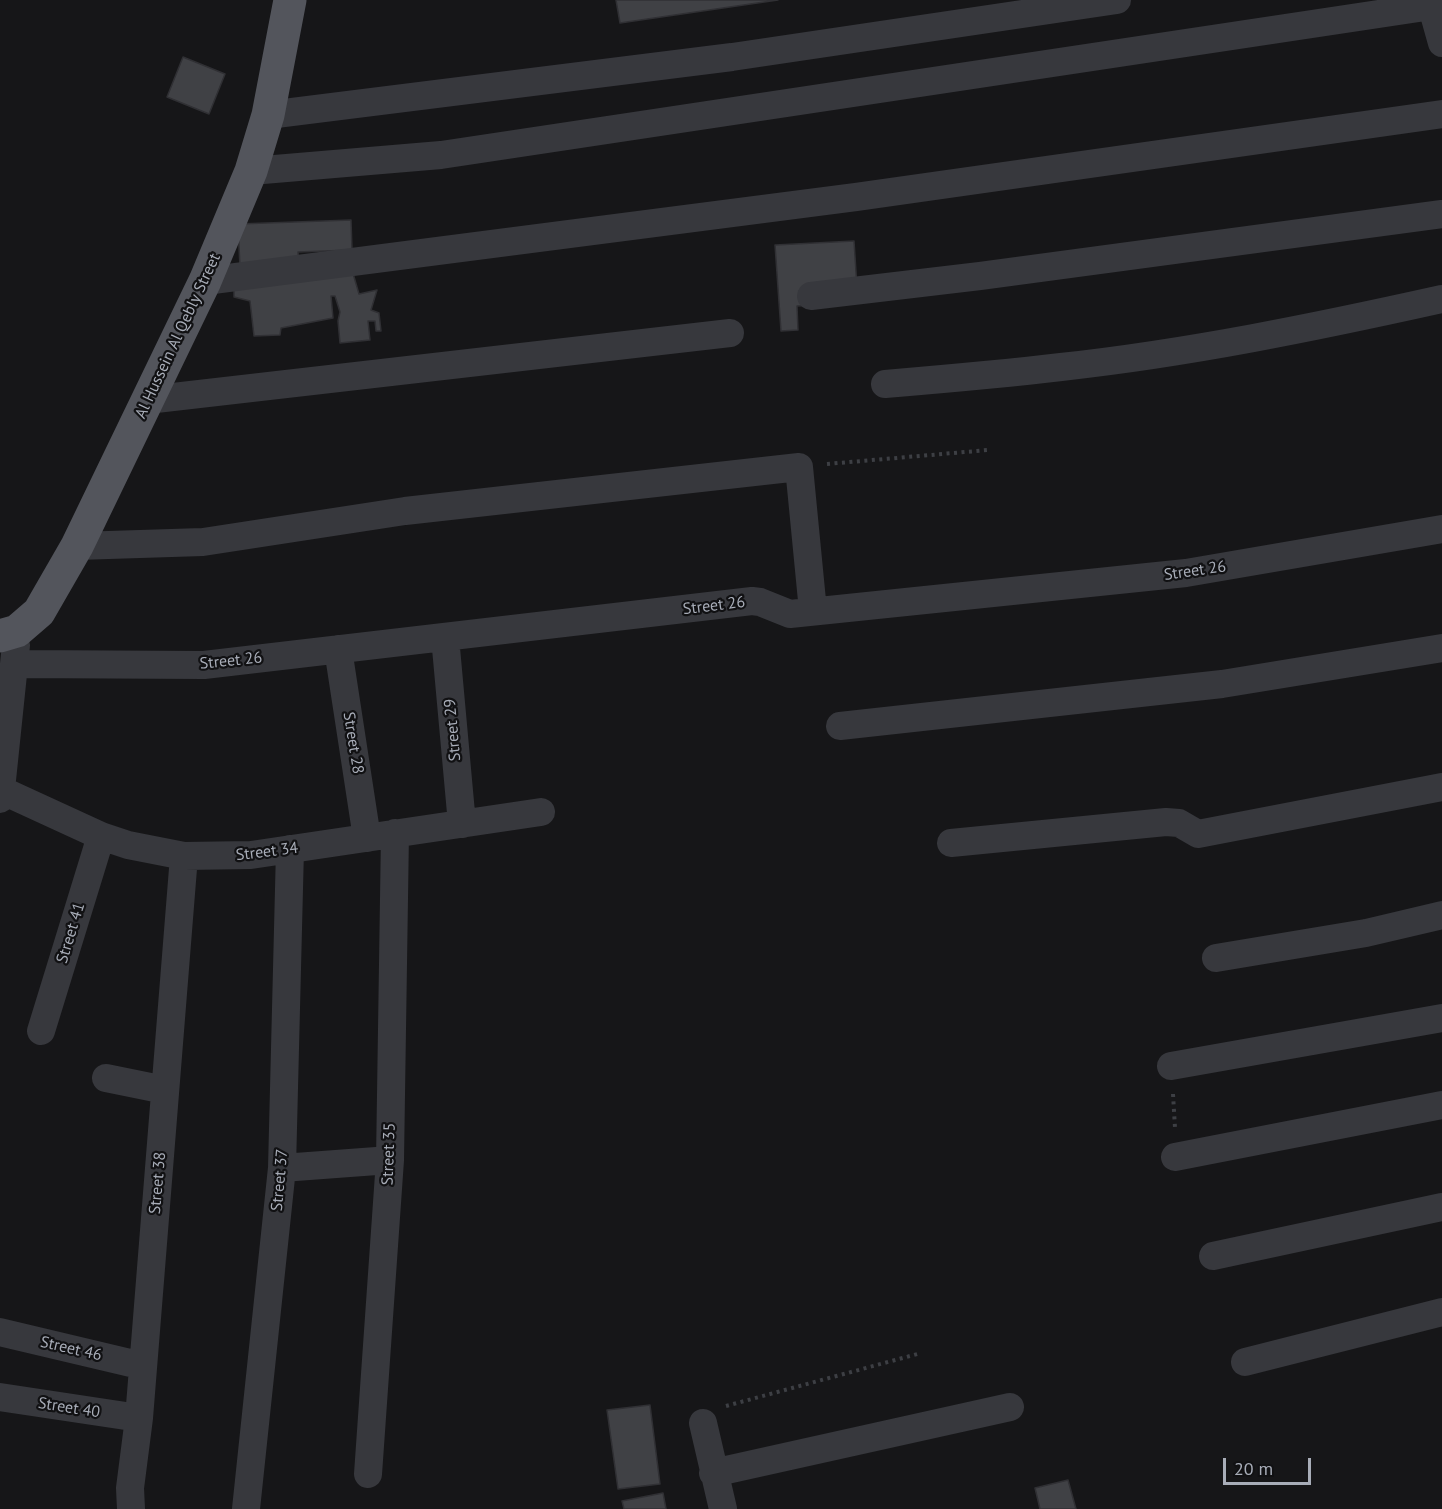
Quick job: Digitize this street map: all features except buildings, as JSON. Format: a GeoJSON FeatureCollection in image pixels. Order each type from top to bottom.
{"type":"FeatureCollection","features":[{"type":"Feature","properties":{"kind":"main road","name":"Al Hussein Al Qebly Street"},"geometry":{"type":"LineString","coordinates":[[8,634],[39,612],[77,546],[205,281],[251,171],[268,115],[290,0]]}},
{"type":"Feature","properties":{"kind":"street"},"geometry":{"type":"LineString","coordinates":[[268,115],[732,57],[1117,0]]}},
{"type":"Feature","properties":{"kind":"street"},"geometry":{"type":"LineString","coordinates":[[251,171],[441,155],[1431,3],[1442,43]]}},
{"type":"Feature","properties":{"kind":"street"},"geometry":{"type":"LineString","coordinates":[[205,281],[856,197],[1442,114]]}},
{"type":"Feature","properties":{"kind":"street"},"geometry":{"type":"LineString","coordinates":[[811,296],[980,276],[1442,214]]}},
{"type":"Feature","properties":{"kind":"street"},"geometry":{"type":"LineString","coordinates":[[885,384],[1063,367],[1166,352],[1289,332],[1442,299]]}},
{"type":"Feature","properties":{"kind":"street"},"geometry":{"type":"LineString","coordinates":[[147,400],[730,333]]}},
{"type":"Feature","properties":{"kind":"street"},"geometry":{"type":"LineString","coordinates":[[77,546],[203,542],[405,511],[799,467],[813,611]]}},
{"type":"Feature","properties":{"kind":"street","name":"Street 26"},"geometry":{"type":"LineString","coordinates":[[16,664],[204,665],[752,601],[788,613],[813,611],[1186,573],[1442,529]]}},
{"type":"Feature","properties":{"kind":"street"},"geometry":{"type":"LineString","coordinates":[[1,795],[16,664],[8,634]]}},
{"type":"Feature","properties":{"kind":"street","name":"Street 29"},"geometry":{"type":"LineString","coordinates":[[445,637],[462,824]]}},
{"type":"Feature","properties":{"kind":"street"},"geometry":{"type":"LineString","coordinates":[[840,726],[1222,684],[1442,648]]}},
{"type":"Feature","properties":{"kind":"street","name":"Street 28"},"geometry":{"type":"LineString","coordinates":[[338,649],[381,836]]}},
{"type":"Feature","properties":{"kind":"street"},"geometry":{"type":"LineString","coordinates":[[951,843],[1166,822],[1179,823],[1198,834],[1442,787]]}},
{"type":"Feature","properties":{"kind":"street","name":"Street 34"},"geometry":{"type":"LineString","coordinates":[[1,795],[128,845],[184,856],[218,858],[541,812]]}},
{"type":"Feature","properties":{"kind":"street","name":"Street 41"},"geometry":{"type":"LineString","coordinates":[[41,1030],[101,836]]}},
{"type":"Feature","properties":{"kind":"street","name":"Street 35"},"geometry":{"type":"LineString","coordinates":[[368,1474],[390,1160],[381,836]]}},
{"type":"Feature","properties":{"kind":"street","name":"Street 37"},"geometry":{"type":"LineString","coordinates":[[246,1509],[282,1168],[290,849]]}},
{"type":"Feature","properties":{"kind":"street","name":"Street 38"},"geometry":{"type":"LineString","coordinates":[[131,1509],[130,1488],[139,1418],[184,856]]}},
{"type":"Feature","properties":{"kind":"street"},"geometry":{"type":"LineString","coordinates":[[1216,957],[1366,933],[1442,915]]}},
{"type":"Feature","properties":{"kind":"street"},"geometry":{"type":"LineString","coordinates":[[1171,1066],[1442,1018]]}},
{"type":"Feature","properties":{"kind":"street"},"geometry":{"type":"LineString","coordinates":[[106,1078],[165,1090]]}},
{"type":"Feature","properties":{"kind":"street"},"geometry":{"type":"LineString","coordinates":[[1175,1157],[1442,1105]]}},
{"type":"Feature","properties":{"kind":"street"},"geometry":{"type":"LineString","coordinates":[[282,1168],[390,1160]]}},
{"type":"Feature","properties":{"kind":"street"},"geometry":{"type":"LineString","coordinates":[[1212,1256],[1442,1207]]}},
{"type":"Feature","properties":{"kind":"street"},"geometry":{"type":"LineString","coordinates":[[1245,1362],[1442,1312]]}},
{"type":"Feature","properties":{"kind":"street","name":"Street 46"},"geometry":{"type":"LineString","coordinates":[[0,1332],[143,1366]]}},
{"type":"Feature","properties":{"kind":"street","name":"Street 40"},"geometry":{"type":"LineString","coordinates":[[0,1397],[139,1418]]}},
{"type":"Feature","properties":{"kind":"street"},"geometry":{"type":"LineString","coordinates":[[714,1473],[1010,1407]]}},
{"type":"Feature","properties":{"kind":"street"},"geometry":{"type":"LineString","coordinates":[[703,1424],[723,1509]]}},
{"type":"Feature","properties":{"kind":"path"},"geometry":{"type":"LineString","coordinates":[[799,467],[988,450]]}},
{"type":"Feature","properties":{"kind":"path"},"geometry":{"type":"LineString","coordinates":[[1171,1066],[1175,1157]]}},
{"type":"Feature","properties":{"kind":"path"},"geometry":{"type":"LineString","coordinates":[[703,1424],[712,1410],[921,1353]]}}]}
